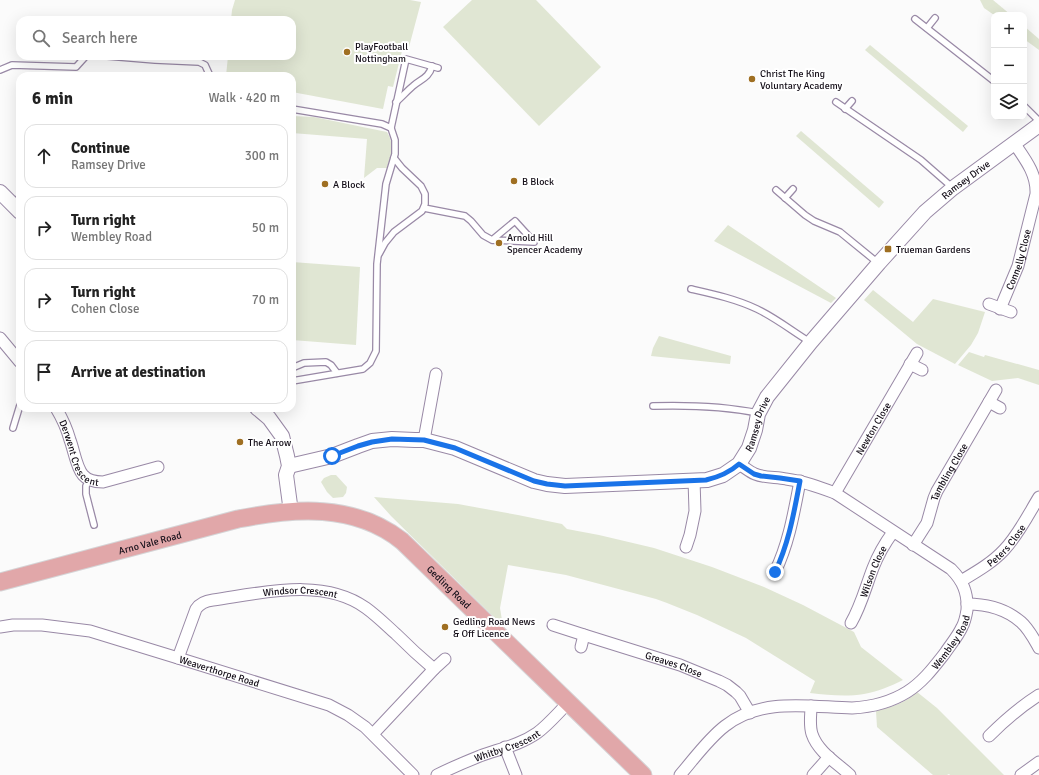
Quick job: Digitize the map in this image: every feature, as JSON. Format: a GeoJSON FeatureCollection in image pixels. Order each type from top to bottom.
{"type":"FeatureCollection","features":[{"type":"Feature","properties":{"kind":"main road","name":"Arno Vale Road"},"geometry":{"type":"LineString","coordinates":[[0,582],[238,519],[265,514],[296,511]]}},
{"type":"Feature","properties":{"kind":"main road","name":"Gedling Road"},"geometry":{"type":"LineString","coordinates":[[296,511],[325,512],[358,518],[376,524],[391,532],[643,775]]}},
{"type":"Feature","properties":{"kind":"street","name":"Ramsey Drive"},"geometry":{"type":"LineString","coordinates":[[289,466],[332,456],[372,442],[392,439],[424,440],[455,448],[534,481],[547,484],[573,486],[694,480],[713,478],[723,475],[739,464],[749,448],[758,414],[767,397],[879,263],[925,212],[953,188],[1039,125]]}},
{"type":"Feature","properties":{"kind":"street","name":"Connelly Close"},"geometry":{"type":"LineString","coordinates":[[1000,309],[1018,266],[1036,194],[1032,171],[1014,143]]}},
{"type":"Feature","properties":{"kind":"street"},"geometry":{"type":"LineString","coordinates":[[0,192],[16,204]]}},
{"type":"Feature","properties":{"kind":"street"},"geometry":{"type":"LineString","coordinates":[[989,304],[1011,312]]}},
{"type":"Feature","properties":{"kind":"street"},"geometry":{"type":"LineString","coordinates":[[1,342],[16,358]]}},
{"type":"Feature","properties":{"kind":"street","name":"Newton Close"},"geometry":{"type":"LineString","coordinates":[[835,493],[917,353]]}},
{"type":"Feature","properties":{"kind":"street"},"geometry":{"type":"LineString","coordinates":[[910,364],[922,370]]}},
{"type":"Feature","properties":{"kind":"street"},"geometry":{"type":"LineString","coordinates":[[424,440],[436,374]]}},
{"type":"Feature","properties":{"kind":"street"},"geometry":{"type":"LineString","coordinates":[[434,386],[445,388]]}},
{"type":"Feature","properties":{"kind":"street","name":"Tambling Close"},"geometry":{"type":"LineString","coordinates":[[913,545],[926,523],[937,491],[996,390]]}},
{"type":"Feature","properties":{"kind":"street"},"geometry":{"type":"LineString","coordinates":[[989,402],[1000,408]]}},
{"type":"Feature","properties":{"kind":"street","name":"Derwent Crescent"},"geometry":{"type":"LineString","coordinates":[[58,412],[66,429],[78,467],[84,477],[89,480],[103,482],[158,466]]}},
{"type":"Feature","properties":{"kind":"street"},"geometry":{"type":"LineString","coordinates":[[262,412],[269,418],[282,436],[288,456],[289,466],[286,475],[296,511]]}},
{"type":"Feature","properties":{"kind":"street","name":"Wembley Road"},"geometry":{"type":"LineString","coordinates":[[680,775],[718,732],[737,718],[750,713],[761,709],[784,705],[852,708],[863,707],[882,703],[907,692],[925,678],[935,666],[960,632],[965,620],[967,604],[965,589],[961,581],[951,569],[835,493],[800,481],[754,474],[739,464]]}},
{"type":"Feature","properties":{"kind":"street"},"geometry":{"type":"LineString","coordinates":[[686,547],[695,536],[694,480]]}},
{"type":"Feature","properties":{"kind":"street"},"geometry":{"type":"LineString","coordinates":[[775,572],[785,563],[800,481]]}},
{"type":"Feature","properties":{"kind":"street","name":"Peters Close"},"geometry":{"type":"LineString","coordinates":[[961,581],[986,566],[1003,551],[1021,529],[1039,497]]}},
{"type":"Feature","properties":{"kind":"street","name":"Wilson Close"},"geometry":{"type":"LineString","coordinates":[[858,618],[874,566],[882,549],[893,532]]}},
{"type":"Feature","properties":{"kind":"street","name":"Windsor Crescent"},"geometry":{"type":"LineString","coordinates":[[178,658],[196,609],[203,602],[276,591],[319,590],[341,595],[354,600],[366,608],[434,670]]}},
{"type":"Feature","properties":{"kind":"street"},"geometry":{"type":"LineString","coordinates":[[967,604],[982,605],[1010,614],[1021,622],[1039,648]]}},
{"type":"Feature","properties":{"kind":"street","name":"Weaverthorpe Road"},"geometry":{"type":"LineString","coordinates":[[0,626],[42,625],[82,630],[99,634],[329,705],[365,726],[413,775]]}},
{"type":"Feature","properties":{"kind":"street","name":"Greaves Close"},"geometry":{"type":"LineString","coordinates":[[553,625],[680,665],[719,681],[727,685],[740,696],[750,713]]}},
{"type":"Feature","properties":{"kind":"street"},"geometry":{"type":"LineString","coordinates":[[581,647],[584,636]]}},
{"type":"Feature","properties":{"kind":"street"},"geometry":{"type":"LineString","coordinates":[[373,734],[445,659]]}},
{"type":"Feature","properties":{"kind":"street"},"geometry":{"type":"LineString","coordinates":[[989,736],[1000,732],[1005,720],[1039,695]]}},
{"type":"Feature","properties":{"kind":"street","name":"Whitby Crescent"},"geometry":{"type":"LineString","coordinates":[[437,775],[462,763],[524,740],[537,733],[568,703]]}},
{"type":"Feature","properties":{"kind":"street"},"geometry":{"type":"LineString","coordinates":[[811,706],[810,722],[812,734],[822,751],[850,775]]}},
{"type":"Feature","properties":{"kind":"street"},"geometry":{"type":"LineString","coordinates":[[505,747],[516,775]]}},
{"type":"Feature","properties":{"kind":"street"},"geometry":{"type":"LineString","coordinates":[[813,775],[829,757]]}},
{"type":"Feature","properties":{"kind":"street"},"geometry":{"type":"LineString","coordinates":[[1025,774],[1039,762]]}},
{"type":"Feature","properties":{"kind":"lane"},"geometry":{"type":"LineString","coordinates":[[927,28],[935,18]]}},
{"type":"Feature","properties":{"kind":"lane"},"geometry":{"type":"LineString","coordinates":[[915,19],[991,79]]}},
{"type":"Feature","properties":{"kind":"lane"},"geometry":{"type":"LineString","coordinates":[[296,380],[337,372],[363,369],[370,363],[376,351],[377,264],[386,184],[395,154],[395,140],[392,128],[396,102],[406,59],[438,68]]}},
{"type":"Feature","properties":{"kind":"lane"},"geometry":{"type":"LineString","coordinates":[[0,70],[12,65],[76,67],[82,60]]}},
{"type":"Feature","properties":{"kind":"lane"},"geometry":{"type":"LineString","coordinates":[[156,60],[199,62],[205,65],[208,72]]}},
{"type":"Feature","properties":{"kind":"lane"},"geometry":{"type":"LineString","coordinates":[[396,102],[431,72],[432,66]]}},
{"type":"Feature","properties":{"kind":"lane"},"geometry":{"type":"LineString","coordinates":[[845,109],[852,101]]}},
{"type":"Feature","properties":{"kind":"lane"},"geometry":{"type":"LineString","coordinates":[[836,102],[921,160],[953,188]]}},
{"type":"Feature","properties":{"kind":"lane"},"geometry":{"type":"LineString","coordinates":[[1027,109],[1039,121]]}},
{"type":"Feature","properties":{"kind":"lane"},"geometry":{"type":"LineString","coordinates":[[296,110],[382,124],[392,128]]}},
{"type":"Feature","properties":{"kind":"lane"},"geometry":{"type":"LineString","coordinates":[[378,256],[385,243],[394,232],[422,211],[425,204],[425,194],[421,186],[394,158]]}},
{"type":"Feature","properties":{"kind":"lane"},"geometry":{"type":"LineString","coordinates":[[785,198],[793,189]]}},
{"type":"Feature","properties":{"kind":"lane"},"geometry":{"type":"LineString","coordinates":[[776,190],[805,216],[840,232],[879,263]]}},
{"type":"Feature","properties":{"kind":"lane"},"geometry":{"type":"LineString","coordinates":[[424,208],[465,216],[483,235],[492,240],[534,242],[515,221],[492,240]]}},
{"type":"Feature","properties":{"kind":"lane"},"geometry":{"type":"LineString","coordinates":[[691,289],[703,289],[757,309],[812,342]]}},
{"type":"Feature","properties":{"kind":"lane"},"geometry":{"type":"LineString","coordinates":[[296,366],[304,363],[326,362],[337,372]]}},
{"type":"Feature","properties":{"kind":"lane"},"geometry":{"type":"LineString","coordinates":[[653,406],[664,404],[716,407],[758,414]]}},
{"type":"Feature","properties":{"kind":"lane"},"geometry":{"type":"LineString","coordinates":[[13,428],[18,412]]}},
{"type":"Feature","properties":{"kind":"lane"},"geometry":{"type":"LineString","coordinates":[[89,480],[86,486],[86,494],[94,525]]}},
{"type":"Feature","properties":{"kind":"green space","name":"PlayFootball Nottingham"},"geometry":{"type":"Polygon","coordinates":[[[235,0],[410,0],[421,2],[409,47],[403,47],[393,87],[388,86],[383,109],[296,93],[296,72],[226,72],[228,60],[296,60],[296,16],[231,16],[235,0]]]}},
{"type":"Feature","properties":{"kind":"green space"},"geometry":{"type":"Polygon","coordinates":[[[472,0],[536,0],[601,67],[539,126],[443,27],[472,0]]]}},
{"type":"Feature","properties":{"kind":"green space"},"geometry":{"type":"Polygon","coordinates":[[[980,0],[993,0],[1007,12],[991,13],[984,8],[980,0]]]}},
{"type":"Feature","properties":{"kind":"green space"},"geometry":{"type":"Polygon","coordinates":[[[1027,29],[1039,39],[1039,50],[1027,41],[1027,29]]]}},
{"type":"Feature","properties":{"kind":"green space"},"geometry":{"type":"Polygon","coordinates":[[[870,45],[968,126],[963,132],[865,50],[870,45]]]}},
{"type":"Feature","properties":{"kind":"green space"},"geometry":{"type":"Polygon","coordinates":[[[296,116],[314,117],[387,132],[392,146],[387,168],[377,168],[364,178],[367,139],[296,133],[296,116]]]}},
{"type":"Feature","properties":{"kind":"green space"},"geometry":{"type":"Polygon","coordinates":[[[801,131],[884,202],[879,208],[796,136],[801,131]]]}},
{"type":"Feature","properties":{"kind":"green space"},"geometry":{"type":"Polygon","coordinates":[[[728,225],[836,298],[831,303],[714,241],[728,225]]]}},
{"type":"Feature","properties":{"kind":"green space"},"geometry":{"type":"Polygon","coordinates":[[[296,262],[360,267],[356,345],[296,340],[296,262]]]}},
{"type":"Feature","properties":{"kind":"green space"},"geometry":{"type":"Polygon","coordinates":[[[873,290],[913,322],[933,299],[985,312],[978,333],[971,345],[955,364],[917,344],[864,300],[873,290]]]}},
{"type":"Feature","properties":{"kind":"green space"},"geometry":{"type":"Polygon","coordinates":[[[659,336],[731,356],[730,364],[651,356],[659,336]]]}},
{"type":"Feature","properties":{"kind":"green space"},"geometry":{"type":"Polygon","coordinates":[[[969,352],[1039,370],[1039,385],[1018,378],[992,381],[958,365],[969,352]]]}},
{"type":"Feature","properties":{"kind":"green space"},"geometry":{"type":"Polygon","coordinates":[[[331,475],[336,475],[347,487],[346,493],[343,497],[333,498],[321,482],[324,478],[331,475]]]}},
{"type":"Feature","properties":{"kind":"green space"},"geometry":{"type":"Polygon","coordinates":[[[374,497],[458,504],[562,524],[567,529],[654,548],[712,567],[764,587],[803,605],[854,632],[861,647],[903,680],[874,692],[857,695],[844,696],[810,693],[815,681],[746,638],[697,615],[656,599],[566,575],[508,565],[500,608],[503,626],[391,516],[374,497]]]}},
{"type":"Feature","properties":{"kind":"green space"},"geometry":{"type":"Polygon","coordinates":[[[917,692],[937,708],[1004,775],[933,775],[877,727],[876,711],[903,702],[917,692]]]}},
{"type":"Feature","properties":{"kind":"place","name":"PlayFootball Nottingham"},"geometry":{"type":"Point","coordinates":[347,52]}},
{"type":"Feature","properties":{"kind":"place","name":"Christ The King Voluntary Academy"},"geometry":{"type":"Point","coordinates":[752,79]}},
{"type":"Feature","properties":{"kind":"place","name":"B Block"},"geometry":{"type":"Point","coordinates":[514,181]}},
{"type":"Feature","properties":{"kind":"place","name":"A Block"},"geometry":{"type":"Point","coordinates":[325,184]}},
{"type":"Feature","properties":{"kind":"place","name":"Arnold Hill Spencer Academy"},"geometry":{"type":"Point","coordinates":[499,243]}},
{"type":"Feature","properties":{"kind":"place","name":"Trueman Gardens"},"geometry":{"type":"Point","coordinates":[888,249]}},
{"type":"Feature","properties":{"kind":"place","name":"The Arrow"},"geometry":{"type":"Point","coordinates":[240,442]}},
{"type":"Feature","properties":{"kind":"place","name":"Gedling Road News & Off Licence"},"geometry":{"type":"Point","coordinates":[445,627]}},
{"type":"Feature","properties":{"kind":"route"},"geometry":{"type":"LineString","coordinates":[[332,456],[372,442],[392,439],[424,440],[455,448],[534,481],[565,486],[706,480],[723,475],[739,464],[754,474],[761,476],[800,481],[793,519],[781,561],[775,572]]}}]}
